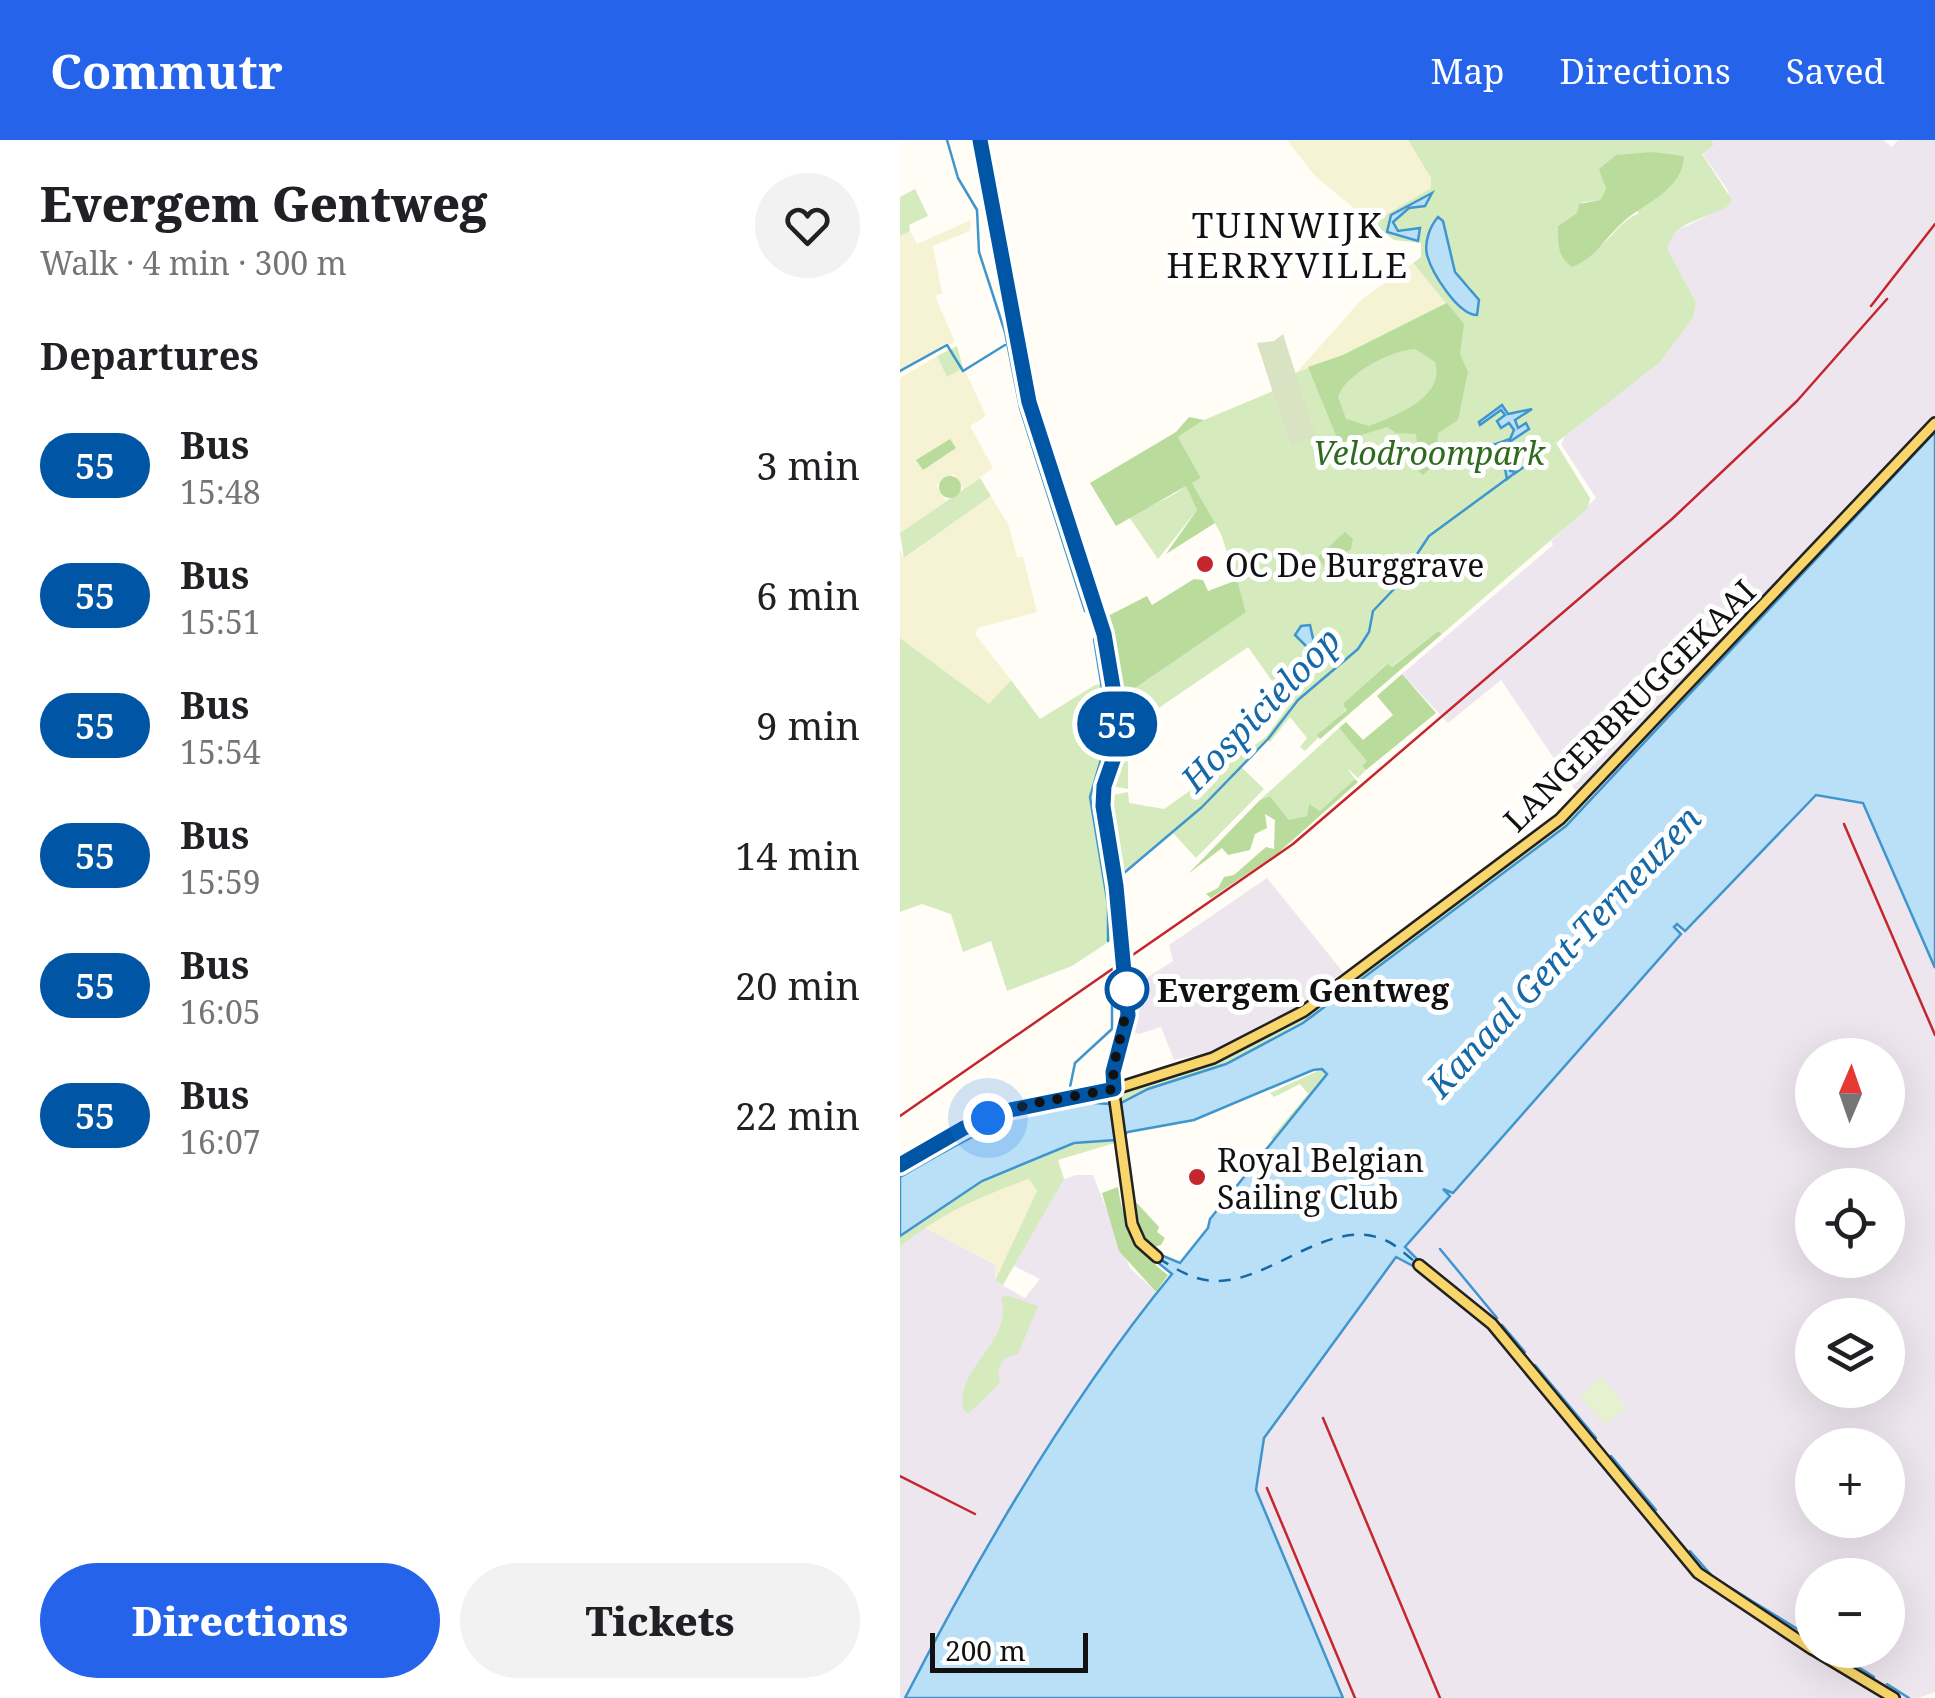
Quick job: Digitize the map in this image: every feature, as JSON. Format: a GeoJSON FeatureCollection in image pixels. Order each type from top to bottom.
{"type":"FeatureCollection","features":[{"type":"Feature","properties":{"kind":"main road"},"geometry":{"type":"LineString","coordinates":[[980,140],[1029,402],[1104,634],[1119,736],[1104,786],[1103,806],[1128,1015],[1113,1072],[1114,1105],[1132,1224],[1140,1242],[1157,1258]]}},
{"type":"Feature","properties":{"kind":"main road","name":"LANGERBRUGGEKAAI"},"geometry":{"type":"LineString","coordinates":[[900,1165],[964,1128],[1010,1110],[1114,1089],[1232,1051],[1289,1020],[1531,843],[1588,790],[1935,423]]}},
{"type":"Feature","properties":{"kind":"main road"},"geometry":{"type":"LineString","coordinates":[[1419,1265],[1477,1308],[1698,1574],[1795,1638]]}},
{"type":"Feature","properties":{"kind":"main road"},"geometry":{"type":"LineString","coordinates":[[1843,1668],[1894,1698]]}},
{"type":"Feature","properties":{"kind":"shaded area"},"geometry":{"type":"Polygon","coordinates":[[[1287,140],[1408,140],[1431,178],[1431,188],[1372,223],[1316,177],[1287,140]]]}},
{"type":"Feature","properties":{"kind":"shaded area"},"geometry":{"type":"Polygon","coordinates":[[[1711,140],[1883,140],[1892,147],[1898,140],[1935,140],[1935,432],[1591,801],[1578,794],[1501,680],[1448,723],[1402,674],[1553,545],[1551,541],[1596,498],[1561,444],[1569,429],[1659,363],[1696,302],[1667,248],[1674,232],[1707,216],[1729,192],[1702,153],[1714,145],[1711,140]]]}},
{"type":"Feature","properties":{"kind":"shaded area"},"geometry":{"type":"Polygon","coordinates":[[[971,220],[970,231],[933,246],[942,293],[935,296],[955,342],[900,373],[900,236],[910,231],[917,244],[971,220]]]}},
{"type":"Feature","properties":{"kind":"shaded area"},"geometry":{"type":"Polygon","coordinates":[[[1413,263],[1447,303],[1343,355],[1297,372],[1362,299],[1413,263]]]}},
{"type":"Feature","properties":{"kind":"shaded area"},"geometry":{"type":"Polygon","coordinates":[[[937,356],[947,376],[963,368],[970,381],[986,416],[970,426],[993,468],[964,489],[954,474],[936,485],[946,501],[900,533],[900,378],[937,356]]]}},
{"type":"Feature","properties":{"kind":"shaded area"},"geometry":{"type":"Polygon","coordinates":[[[991,496],[1009,526],[1017,557],[1023,557],[1037,612],[978,628],[975,634],[1011,680],[989,705],[900,638],[900,551],[905,558],[991,496]]]}},
{"type":"Feature","properties":{"kind":"shaded area"},"geometry":{"type":"Polygon","coordinates":[[[1816,795],[1863,803],[1935,968],[1935,1692],[1918,1698],[1343,1698],[1256,1490],[1264,1438],[1397,1257],[1415,1267],[1420,1260],[1405,1247],[1450,1195],[1443,1190],[1453,1192],[1681,935],[1673,927],[1677,924],[1685,930],[1816,795]]]}},
{"type":"Feature","properties":{"kind":"shaded area"},"geometry":{"type":"Polygon","coordinates":[[[1267,878],[1343,972],[1286,1015],[1215,1051],[1174,1060],[1161,1027],[1139,1034],[1130,1031],[1132,987],[1173,961],[1169,945],[1267,878]]]}},
{"type":"Feature","properties":{"kind":"shaded area"},"geometry":{"type":"Polygon","coordinates":[[[1093,1175],[1130,1268],[1156,1292],[1041,1462],[942,1627],[905,1698],[900,1698],[900,1247],[924,1227],[996,1265],[995,1281],[1025,1298],[1040,1279],[1014,1266],[1054,1193],[1064,1179],[1093,1175]]]}},
{"type":"Feature","properties":{"kind":"shaded area"},"geometry":{"type":"Polygon","coordinates":[[[1029,1179],[1037,1191],[1033,1204],[995,1281],[996,1265],[924,1227],[973,1199],[1029,1179]]]}},
{"type":"Feature","properties":{"kind":"green space","name":"Velodroompark"},"geometry":{"type":"Polygon","coordinates":[[[1408,140],[1711,140],[1714,145],[1702,154],[1732,200],[1727,207],[1675,232],[1667,248],[1696,302],[1693,318],[1659,363],[1556,443],[1590,498],[1588,508],[1442,634],[1438,631],[1391,667],[1386,664],[1344,704],[1347,709],[1305,751],[1300,747],[1307,738],[1290,717],[1270,742],[1267,740],[1240,766],[1264,789],[1196,858],[1173,833],[1124,873],[1121,862],[1117,862],[1108,796],[1128,792],[1129,803],[1164,809],[1266,737],[1289,705],[1248,647],[1128,729],[1128,789],[1111,786],[1123,731],[1119,699],[1246,611],[1221,534],[1192,483],[1201,478],[1178,437],[1204,420],[1273,391],[1290,445],[1315,436],[1295,373],[1343,355],[1446,303],[1413,263],[1421,257],[1421,243],[1394,240],[1372,223],[1431,188],[1431,178],[1408,140]],[[1603,184],[1606,189],[1600,200],[1583,202],[1577,213],[1558,226],[1585,257],[1639,213],[1603,184]],[[1434,220],[1431,257],[1440,279],[1462,311],[1472,289],[1455,272],[1434,220]]]}},
{"type":"Feature","properties":{"kind":"green space"},"geometry":{"type":"Polygon","coordinates":[[[1652,152],[1684,156],[1677,178],[1661,195],[1623,222],[1594,253],[1572,267],[1561,254],[1558,226],[1577,213],[1579,204],[1600,200],[1606,189],[1599,169],[1616,155],[1652,152]]]}},
{"type":"Feature","properties":{"kind":"green space"},"geometry":{"type":"Polygon","coordinates":[[[915,189],[928,216],[909,225],[910,231],[900,236],[900,197],[915,189]]]}},
{"type":"Feature","properties":{"kind":"green space","name":"Velodroompark"},"geometry":{"type":"Polygon","coordinates":[[[1447,303],[1464,324],[1460,354],[1468,372],[1458,420],[1438,433],[1436,463],[1423,475],[1402,457],[1417,444],[1416,434],[1396,433],[1387,427],[1355,437],[1342,450],[1308,367],[1343,355],[1447,303]],[[1415,349],[1405,350],[1359,372],[1338,397],[1346,419],[1369,426],[1416,403],[1433,385],[1435,362],[1415,349]]]}},
{"type":"Feature","properties":{"kind":"green space"},"geometry":{"type":"Polygon","coordinates":[[[1283,334],[1316,437],[1290,445],[1257,343],[1274,341],[1283,334]]]}},
{"type":"Feature","properties":{"kind":"green space"},"geometry":{"type":"Polygon","coordinates":[[[957,346],[963,368],[947,377],[937,356],[957,346]]]}},
{"type":"Feature","properties":{"kind":"green space"},"geometry":{"type":"Polygon","coordinates":[[[1189,417],[1204,420],[1178,437],[1201,478],[1192,483],[1215,523],[1166,554],[1197,510],[1186,486],[1116,526],[1090,483],[1176,432],[1189,417]]]}},
{"type":"Feature","properties":{"kind":"green space"},"geometry":{"type":"Polygon","coordinates":[[[950,439],[956,448],[923,470],[916,460],[950,439]]]}},
{"type":"Feature","properties":{"kind":"green space"},"geometry":{"type":"Polygon","coordinates":[[[946,476],[954,476],[961,487],[954,498],[946,498],[939,491],[939,483],[946,476]]]}},
{"type":"Feature","properties":{"kind":"green space"},"geometry":{"type":"Polygon","coordinates":[[[980,478],[991,496],[904,558],[900,533],[980,478]]]}},
{"type":"Feature","properties":{"kind":"green space"},"geometry":{"type":"Polygon","coordinates":[[[1186,485],[1197,510],[1158,559],[1129,517],[1186,485]]]}},
{"type":"Feature","properties":{"kind":"green space"},"geometry":{"type":"Polygon","coordinates":[[[1345,532],[1353,539],[1351,549],[1324,566],[1318,557],[1345,532]]]}},
{"type":"Feature","properties":{"kind":"green space"},"geometry":{"type":"Polygon","coordinates":[[[1194,579],[1203,580],[1208,591],[1237,580],[1246,612],[1119,699],[1104,618],[1147,596],[1152,605],[1194,579]]]}},
{"type":"Feature","properties":{"kind":"green space"},"geometry":{"type":"Polygon","coordinates":[[[1438,631],[1442,634],[1320,739],[1317,735],[1347,710],[1343,704],[1387,664],[1392,667],[1438,631]]]}},
{"type":"Feature","properties":{"kind":"green space"},"geometry":{"type":"Polygon","coordinates":[[[900,638],[989,704],[1011,680],[1040,719],[1095,685],[1107,683],[1114,737],[1099,785],[1098,807],[1116,937],[1072,966],[1007,991],[991,941],[963,952],[951,914],[922,904],[900,912],[900,638]]]}},
{"type":"Feature","properties":{"kind":"green space"},"geometry":{"type":"Polygon","coordinates":[[[1402,674],[1436,713],[1366,770],[1362,766],[1367,761],[1339,728],[1346,722],[1363,740],[1393,715],[1377,696],[1402,674]]]}},
{"type":"Feature","properties":{"kind":"green space"},"geometry":{"type":"Polygon","coordinates":[[[1339,728],[1368,761],[1358,778],[1347,768],[1355,779],[1320,812],[1309,804],[1307,817],[1289,820],[1270,796],[1260,800],[1339,728]]]}},
{"type":"Feature","properties":{"kind":"green space"},"geometry":{"type":"Polygon","coordinates":[[[1355,779],[1358,782],[1278,853],[1211,898],[1206,894],[1218,888],[1224,877],[1234,875],[1266,847],[1274,849],[1275,820],[1265,814],[1267,828],[1255,834],[1250,850],[1228,855],[1222,848],[1188,874],[1260,800],[1270,796],[1289,820],[1307,816],[1309,804],[1320,811],[1355,779]]]}},
{"type":"Feature","properties":{"kind":"green space"},"geometry":{"type":"Polygon","coordinates":[[[1586,798],[1591,801],[1566,826],[1303,1023],[1226,1064],[1148,1089],[1119,1104],[1074,1103],[993,1126],[900,1177],[900,1169],[966,1132],[1011,1113],[1214,1061],[1251,1045],[1306,1014],[1534,847],[1586,798]]]}},
{"type":"Feature","properties":{"kind":"green space"},"geometry":{"type":"Polygon","coordinates":[[[1322,1069],[1327,1074],[1325,1079],[1275,1141],[1271,1138],[1308,1094],[1300,1084],[1274,1097],[1270,1093],[1322,1069]]]}},
{"type":"Feature","properties":{"kind":"green space"},"geometry":{"type":"Polygon","coordinates":[[[1117,1139],[1115,1143],[1058,1160],[1064,1179],[1003,1285],[995,1281],[1037,1191],[1029,1179],[961,1207],[900,1247],[900,1236],[982,1181],[1074,1143],[1117,1139]]]}},
{"type":"Feature","properties":{"kind":"green space"},"geometry":{"type":"Polygon","coordinates":[[[1118,1187],[1133,1236],[1168,1275],[1156,1292],[1119,1251],[1102,1193],[1118,1187]]]}},
{"type":"Feature","properties":{"kind":"green space"},"geometry":{"type":"Polygon","coordinates":[[[1136,1202],[1159,1227],[1157,1232],[1165,1238],[1161,1245],[1154,1247],[1140,1231],[1136,1202]]]}},
{"type":"Feature","properties":{"kind":"green space"},"geometry":{"type":"Polygon","coordinates":[[[1006,1295],[1038,1306],[1018,1354],[1005,1358],[998,1370],[1000,1383],[968,1414],[963,1409],[967,1380],[999,1328],[1003,1314],[1001,1298],[1006,1295]]]}},
{"type":"Feature","properties":{"kind":"green space"},"geometry":{"type":"Polygon","coordinates":[[[1602,1377],[1626,1407],[1605,1425],[1580,1396],[1602,1377]]]}},
{"type":"Feature","properties":{"kind":"water"},"geometry":{"type":"Polygon","coordinates":[[[1432,193],[1425,206],[1409,208],[1393,222],[1398,231],[1420,228],[1418,241],[1387,232],[1391,215],[1432,193]]]}},
{"type":"Feature","properties":{"kind":"water"},"geometry":{"type":"Polygon","coordinates":[[[1438,217],[1443,221],[1455,272],[1479,300],[1477,315],[1454,301],[1430,263],[1427,240],[1438,217]]]}},
{"type":"Feature","properties":{"kind":"water"},"geometry":{"type":"Polygon","coordinates":[[[1502,405],[1508,414],[1532,409],[1515,420],[1518,428],[1526,423],[1529,429],[1505,445],[1508,451],[1521,444],[1524,448],[1506,460],[1510,471],[1516,472],[1507,479],[1501,447],[1489,453],[1487,447],[1510,439],[1514,430],[1509,423],[1501,428],[1497,421],[1505,415],[1501,410],[1480,425],[1479,422],[1502,405]]]}},
{"type":"Feature","properties":{"kind":"water","name":"Kanaal Gent-Terneuzen"},"geometry":{"type":"Polygon","coordinates":[[[1935,432],[1935,968],[1863,803],[1816,795],[1685,931],[1677,924],[1674,927],[1681,934],[1453,1193],[1443,1189],[1450,1196],[1405,1247],[1420,1262],[1415,1267],[1396,1257],[1264,1438],[1256,1490],[1343,1698],[905,1698],[1028,1478],[1097,1373],[1172,1274],[1156,1261],[1161,1255],[1180,1263],[1208,1228],[1210,1219],[1327,1074],[1322,1069],[1313,1070],[1194,1120],[1128,1132],[1116,1140],[1074,1143],[982,1181],[900,1236],[900,1177],[1005,1122],[1074,1103],[1119,1104],[1148,1089],[1226,1064],[1303,1023],[1566,826],[1935,432]]]}},
{"type":"Feature","properties":{"kind":"water"},"geometry":{"type":"Polygon","coordinates":[[[1310,625],[1314,654],[1295,635],[1301,626],[1310,625]]]}},
{"type":"Feature","properties":{"kind":"waterway"},"geometry":{"type":"LineString","coordinates":[[947,140],[958,178],[977,210],[979,252],[1005,332],[1020,408],[1085,611]]}},
{"type":"Feature","properties":{"kind":"waterway"},"geometry":{"type":"LineString","coordinates":[[900,371],[947,345],[963,371],[1005,345]]}},
{"type":"Feature","properties":{"kind":"waterway","name":"Hospicieloop"},"geometry":{"type":"LineString","coordinates":[[1514,474],[1549,449]]}},
{"type":"Feature","properties":{"kind":"waterway","name":"Hospicieloop"},"geometry":{"type":"LineString","coordinates":[[1124,873],[1202,807],[1268,739],[1298,700],[1358,649],[1369,632],[1373,611],[1394,589],[1429,536],[1508,478]]}},
{"type":"Feature","properties":{"kind":"waterway"},"geometry":{"type":"LineString","coordinates":[[1094,639],[1109,732],[1090,797],[1108,905],[1108,941]]}},
{"type":"Feature","properties":{"kind":"waterway"},"geometry":{"type":"LineString","coordinates":[[1069,1092],[1075,1063],[1112,1029],[1112,979]]}},
{"type":"Feature","properties":{"kind":"waterway"},"geometry":{"type":"LineString","coordinates":[[1440,1249],[1497,1318]]}},
{"type":"Feature","properties":{"kind":"waterway"},"geometry":{"type":"LineString","coordinates":[[1502,1325],[1525,1352]]}},
{"type":"Feature","properties":{"kind":"waterway"},"geometry":{"type":"LineString","coordinates":[[1535,1365],[1596,1438]]}},
{"type":"Feature","properties":{"kind":"waterway"},"geometry":{"type":"LineString","coordinates":[[1611,1456],[1656,1510]]}},
{"type":"Feature","properties":{"kind":"waterway"},"geometry":{"type":"LineString","coordinates":[[1690,1551],[1713,1577],[1795,1628]]}},
{"type":"Feature","properties":{"kind":"waterway"},"geometry":{"type":"LineString","coordinates":[[1860,1668],[1874,1677]]}},
{"type":"Feature","properties":{"kind":"waterway"},"geometry":{"type":"LineString","coordinates":[[1887,1684],[1909,1698]]}},
{"type":"Feature","properties":{"kind":"ferry route"},"geometry":{"type":"LineString","coordinates":[[1158,1258],[1193,1277],[1216,1281],[1258,1271],[1323,1242],[1366,1235],[1391,1243],[1418,1264]]}},
{"type":"Feature","properties":{"kind":"railway"},"geometry":{"type":"LineString","coordinates":[[1871,306],[1935,224]]}},
{"type":"Feature","properties":{"kind":"railway"},"geometry":{"type":"LineString","coordinates":[[900,1116],[1293,844],[1672,519],[1797,401],[1887,299]]}},
{"type":"Feature","properties":{"kind":"railway"},"geometry":{"type":"LineString","coordinates":[[1844,824],[1935,1035]]}},
{"type":"Feature","properties":{"kind":"railway"},"geometry":{"type":"LineString","coordinates":[[1323,1418],[1440,1698]]}},
{"type":"Feature","properties":{"kind":"railway"},"geometry":{"type":"LineString","coordinates":[[900,1476],[975,1514]]}},
{"type":"Feature","properties":{"kind":"railway"},"geometry":{"type":"LineString","coordinates":[[1267,1488],[1355,1698]]}},
{"type":"Feature","properties":{"kind":"bus line","name":"55"},"geometry":{"type":"LineString","coordinates":[[900,1165],[964,1128],[1010,1110],[1114,1089],[1113,1072],[1128,1015],[1116,886],[1103,806],[1104,786],[1119,736],[1112,681],[1102,626],[1029,402],[993,190],[980,140]]}},
{"type":"Feature","properties":{"kind":"place","name":"OC De Burggrave"},"geometry":{"type":"Point","coordinates":[1205,564]}},
{"type":"Feature","properties":{"kind":"place","name":"Evergem Gentweg"},"geometry":{"type":"Point","coordinates":[1127,989]}},
{"type":"Feature","properties":{"kind":"place","name":"Royal Belgian Sailing Club"},"geometry":{"type":"Point","coordinates":[1197,1177]}},
{"type":"Feature","properties":{"kind":"district","name":"TUINWIJK HERRYVILLE"},"geometry":{"type":"Point","coordinates":[1288,244]}},
{"type":"Feature","properties":{"kind":"route"},"geometry":{"type":"LineString","coordinates":[[988,1118],[1030,1104],[1114,1089],[1113,1072],[1128,1015],[1127,989]]}}]}
